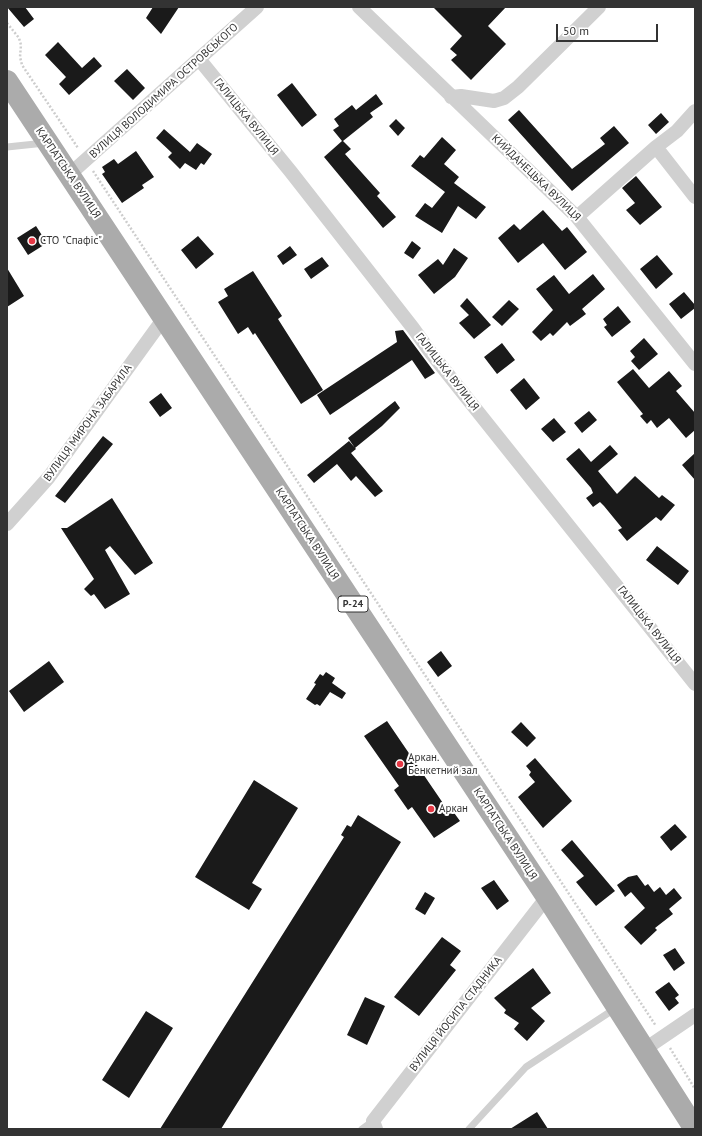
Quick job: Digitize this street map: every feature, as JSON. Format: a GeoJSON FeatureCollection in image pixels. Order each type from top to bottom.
{"type":"FeatureCollection","features":[{"type":"Feature","properties":{"kind":"main road","name":"КАРПАТСЬКА ВУЛИЦЯ"},"geometry":{"type":"LineString","coordinates":[[7,81],[70,174],[547,897],[695,1129]]}},
{"type":"Feature","properties":{"kind":"street","name":"ВУЛИЦЯ ВОЛОДИМИРА ОСТРОВСЬКОГО"},"geometry":{"type":"LineString","coordinates":[[70,174],[258,7]]}},
{"type":"Feature","properties":{"kind":"street","name":"КИЙДАНЕЦЬКА ВУЛИЦЯ"},"geometry":{"type":"LineString","coordinates":[[359,7],[577,217],[695,364]]}},
{"type":"Feature","properties":{"kind":"street"},"geometry":{"type":"LineString","coordinates":[[452,97],[461,96],[494,101],[504,98],[518,87],[599,7]]}},
{"type":"Feature","properties":{"kind":"street","name":"ГАЛИЦЬКА ВУЛИЦЯ"},"geometry":{"type":"LineString","coordinates":[[199,60],[291,172],[431,353],[695,684]]}},
{"type":"Feature","properties":{"kind":"street"},"geometry":{"type":"LineString","coordinates":[[577,217],[656,147],[677,131],[695,111]]}},
{"type":"Feature","properties":{"kind":"street"},"geometry":{"type":"LineString","coordinates":[[656,147],[695,197]]}},
{"type":"Feature","properties":{"kind":"street","name":"ВУЛИЦЯ МИРОНА ЗАБАРИЛА"},"geometry":{"type":"LineString","coordinates":[[7,524],[49,477],[164,318]]}},
{"type":"Feature","properties":{"kind":"street","name":"ВУЛИЦЯ ЙОСИПА СТАДНИКА"},"geometry":{"type":"LineString","coordinates":[[370,1126],[547,897]]}},
{"type":"Feature","properties":{"kind":"street"},"geometry":{"type":"LineString","coordinates":[[645,1049],[695,1016]]}},
{"type":"Feature","properties":{"kind":"lane"},"geometry":{"type":"LineString","coordinates":[[7,147],[48,142]]}},
{"type":"Feature","properties":{"kind":"lane"},"geometry":{"type":"LineString","coordinates":[[469,1129],[526,1067],[618,1008]]}},
{"type":"Feature","properties":{"kind":"path"},"geometry":{"type":"LineString","coordinates":[[7,23],[19,38],[22,65],[585,916],[695,1089]]}},
{"type":"Feature","properties":{"kind":"building"},"geometry":{"type":"Polygon","coordinates":[[[7,7],[25,7],[34,19],[24,27],[7,7]]]}},
{"type":"Feature","properties":{"kind":"building"},"geometry":{"type":"Polygon","coordinates":[[[153,7],[179,7],[161,34],[146,18],[153,7]]]}},
{"type":"Feature","properties":{"kind":"building"},"geometry":{"type":"Polygon","coordinates":[[[433,7],[506,7],[488,26],[506,44],[471,80],[451,60],[457,55],[450,49],[462,36],[433,7]]]}},
{"type":"Feature","properties":{"kind":"building"},"geometry":{"type":"Polygon","coordinates":[[[58,42],[82,68],[94,57],[102,66],[69,95],[59,84],[66,77],[45,55],[58,42]]]}},
{"type":"Feature","properties":{"kind":"building"},"geometry":{"type":"Polygon","coordinates":[[[127,69],[145,88],[133,100],[114,81],[127,69]]]}},
{"type":"Feature","properties":{"kind":"building"},"geometry":{"type":"Polygon","coordinates":[[[292,83],[317,115],[302,127],[277,95],[292,83]]]}},
{"type":"Feature","properties":{"kind":"building"},"geometry":{"type":"Polygon","coordinates":[[[376,94],[383,104],[370,113],[373,117],[343,141],[351,149],[345,154],[380,193],[377,196],[396,217],[383,228],[324,157],[342,141],[333,130],[339,126],[334,119],[352,105],[356,110],[376,94]]]}},
{"type":"Feature","properties":{"kind":"building"},"geometry":{"type":"Polygon","coordinates":[[[519,110],[572,169],[605,144],[600,138],[614,126],[629,143],[572,191],[508,120],[519,110]]]}},
{"type":"Feature","properties":{"kind":"building"},"geometry":{"type":"Polygon","coordinates":[[[661,113],[669,122],[656,134],[648,125],[661,113]]]}},
{"type":"Feature","properties":{"kind":"building"},"geometry":{"type":"Polygon","coordinates":[[[396,119],[405,128],[398,136],[389,126],[396,119]]]}},
{"type":"Feature","properties":{"kind":"building"},"geometry":{"type":"Polygon","coordinates":[[[164,129],[190,152],[197,143],[212,154],[204,165],[201,163],[196,170],[185,163],[180,169],[168,157],[172,153],[156,138],[164,129]]]}},
{"type":"Feature","properties":{"kind":"building"},"geometry":{"type":"Polygon","coordinates":[[[442,137],[456,150],[444,164],[459,177],[454,183],[486,207],[476,219],[458,206],[442,233],[415,216],[425,203],[432,208],[445,192],[411,166],[420,155],[424,158],[442,137]]]}},
{"type":"Feature","properties":{"kind":"building"},"geometry":{"type":"Polygon","coordinates":[[[136,151],[154,177],[142,185],[144,188],[122,203],[102,174],[105,172],[102,167],[114,159],[118,164],[136,151]]]}},
{"type":"Feature","properties":{"kind":"building"},"geometry":{"type":"Polygon","coordinates":[[[636,176],[662,207],[640,225],[626,210],[635,203],[622,188],[636,176]]]}},
{"type":"Feature","properties":{"kind":"building"},"geometry":{"type":"Polygon","coordinates":[[[543,210],[562,231],[567,227],[587,252],[565,270],[543,243],[518,263],[498,238],[514,224],[520,230],[543,210]]]}},
{"type":"Feature","properties":{"kind":"building","name":"СТО \"Спафіс\""},"geometry":{"type":"Polygon","coordinates":[[[36,226],[47,243],[28,255],[17,238],[36,226]]]}},
{"type":"Feature","properties":{"kind":"building"},"geometry":{"type":"Polygon","coordinates":[[[198,236],[214,254],[196,269],[181,250],[198,236]]]}},
{"type":"Feature","properties":{"kind":"building"},"geometry":{"type":"Polygon","coordinates":[[[412,241],[421,248],[413,259],[404,253],[412,241]]]}},
{"type":"Feature","properties":{"kind":"building"},"geometry":{"type":"Polygon","coordinates":[[[290,246],[297,255],[283,265],[277,256],[290,246]]]}},
{"type":"Feature","properties":{"kind":"building"},"geometry":{"type":"Polygon","coordinates":[[[454,248],[468,258],[455,277],[434,294],[418,275],[438,259],[443,265],[454,248]]]}},
{"type":"Feature","properties":{"kind":"building"},"geometry":{"type":"Polygon","coordinates":[[[657,255],[673,274],[656,289],[640,269],[657,255]]]}},
{"type":"Feature","properties":{"kind":"building"},"geometry":{"type":"Polygon","coordinates":[[[322,257],[329,266],[311,279],[304,269],[322,257]]]}},
{"type":"Feature","properties":{"kind":"building"},"geometry":{"type":"Polygon","coordinates":[[[7,268],[24,296],[7,307],[7,268]]]}},
{"type":"Feature","properties":{"kind":"building"},"geometry":{"type":"Polygon","coordinates":[[[253,271],[282,316],[278,319],[323,390],[301,404],[255,333],[253,335],[248,327],[238,334],[218,302],[228,296],[224,289],[253,271]]]}},
{"type":"Feature","properties":{"kind":"building"},"geometry":{"type":"Polygon","coordinates":[[[593,274],[605,289],[582,309],[586,314],[570,326],[567,322],[553,336],[550,333],[541,341],[532,332],[553,310],[536,289],[554,275],[569,294],[593,274]]]}},
{"type":"Feature","properties":{"kind":"building"},"geometry":{"type":"Polygon","coordinates":[[[684,292],[695,305],[695,308],[681,319],[669,304],[684,292]]]}},
{"type":"Feature","properties":{"kind":"building"},"geometry":{"type":"Polygon","coordinates":[[[467,298],[491,325],[474,339],[459,323],[469,315],[460,306],[467,298]]]}},
{"type":"Feature","properties":{"kind":"building"},"geometry":{"type":"Polygon","coordinates":[[[509,300],[519,309],[502,326],[492,317],[509,300]]]}},
{"type":"Feature","properties":{"kind":"building"},"geometry":{"type":"Polygon","coordinates":[[[618,306],[631,322],[612,337],[604,327],[607,325],[603,319],[618,306]]]}},
{"type":"Feature","properties":{"kind":"building"},"geometry":{"type":"Polygon","coordinates":[[[403,330],[435,373],[425,379],[412,360],[330,415],[317,395],[397,342],[395,331],[403,330]]]}},
{"type":"Feature","properties":{"kind":"building"},"geometry":{"type":"Polygon","coordinates":[[[644,338],[658,354],[639,370],[631,361],[635,357],[630,351],[644,338]]]}},
{"type":"Feature","properties":{"kind":"building"},"geometry":{"type":"Polygon","coordinates":[[[502,343],[515,360],[497,374],[484,357],[502,343]]]}},
{"type":"Feature","properties":{"kind":"building"},"geometry":{"type":"Polygon","coordinates":[[[633,369],[649,388],[669,371],[682,386],[676,391],[695,413],[695,430],[686,438],[669,418],[657,428],[651,420],[647,424],[640,416],[643,414],[617,382],[633,369]]]}},
{"type":"Feature","properties":{"kind":"building"},"geometry":{"type":"Polygon","coordinates":[[[524,378],[540,398],[526,410],[510,390],[524,378]]]}},
{"type":"Feature","properties":{"kind":"building"},"geometry":{"type":"Polygon","coordinates":[[[161,393],[172,408],[160,417],[149,402],[161,393]]]}},
{"type":"Feature","properties":{"kind":"building"},"geometry":{"type":"Polygon","coordinates":[[[395,401],[400,408],[382,426],[355,448],[348,438],[395,401]]]}},
{"type":"Feature","properties":{"kind":"building"},"geometry":{"type":"Polygon","coordinates":[[[589,411],[597,420],[582,433],[574,423],[589,411]]]}},
{"type":"Feature","properties":{"kind":"building"},"geometry":{"type":"Polygon","coordinates":[[[554,418],[566,432],[553,442],[541,429],[554,418]]]}},
{"type":"Feature","properties":{"kind":"building"},"geometry":{"type":"Polygon","coordinates":[[[103,436],[113,444],[65,503],[55,496],[103,436]]]}},
{"type":"Feature","properties":{"kind":"building"},"geometry":{"type":"Polygon","coordinates":[[[349,441],[356,449],[351,453],[383,491],[375,497],[356,476],[351,481],[337,464],[314,483],[307,475],[349,441]]]}},
{"type":"Feature","properties":{"kind":"building"},"geometry":{"type":"Polygon","coordinates":[[[610,445],[618,454],[598,471],[617,494],[635,476],[659,498],[662,495],[675,505],[661,521],[656,517],[627,541],[618,530],[622,528],[604,506],[600,502],[593,507],[586,498],[593,493],[591,488],[566,459],[579,448],[591,462],[610,445]]]}},
{"type":"Feature","properties":{"kind":"building"},"geometry":{"type":"Polygon","coordinates":[[[695,453],[695,480],[682,465],[695,453]]]}},
{"type":"Feature","properties":{"kind":"building"},"geometry":{"type":"Polygon","coordinates":[[[112,498],[153,563],[135,575],[110,546],[105,550],[130,594],[105,609],[94,594],[91,596],[84,589],[94,579],[61,528],[67,528],[112,498]]]}},
{"type":"Feature","properties":{"kind":"building"},"geometry":{"type":"Polygon","coordinates":[[[657,546],[689,571],[678,585],[646,560],[657,546]]]}},
{"type":"Feature","properties":{"kind":"building"},"geometry":{"type":"Polygon","coordinates":[[[441,651],[452,666],[438,677],[427,662],[441,651]]]}},
{"type":"Feature","properties":{"kind":"building"},"geometry":{"type":"Polygon","coordinates":[[[49,661],[64,682],[24,712],[9,691],[49,661]]]}},
{"type":"Feature","properties":{"kind":"building"},"geometry":{"type":"Polygon","coordinates":[[[326,672],[335,678],[332,683],[346,693],[342,699],[330,692],[320,706],[317,704],[315,705],[306,699],[316,684],[314,683],[320,674],[323,676],[326,672]]]}},
{"type":"Feature","properties":{"kind":"building","name":"Аркан. Бенкетний зал"},"geometry":{"type":"Polygon","coordinates":[[[387,721],[449,812],[452,810],[460,821],[434,838],[412,807],[408,810],[394,790],[399,786],[364,736],[387,721]]]}},
{"type":"Feature","properties":{"kind":"building"},"geometry":{"type":"Polygon","coordinates":[[[521,722],[536,738],[527,747],[511,732],[521,722]]]}},
{"type":"Feature","properties":{"kind":"building"},"geometry":{"type":"Polygon","coordinates":[[[535,758],[572,801],[543,828],[518,797],[535,782],[529,775],[531,772],[526,766],[535,758]]]}},
{"type":"Feature","properties":{"kind":"building"},"geometry":{"type":"Polygon","coordinates":[[[254,780],[298,808],[252,883],[262,889],[249,910],[195,877],[254,780]]]}},
{"type":"Feature","properties":{"kind":"building"},"geometry":{"type":"Polygon","coordinates":[[[358,815],[401,842],[221,1129],[160,1129],[344,837],[341,835],[347,825],[351,827],[358,815]]]}},
{"type":"Feature","properties":{"kind":"building"},"geometry":{"type":"Polygon","coordinates":[[[675,824],[687,837],[671,851],[660,837],[675,824]]]}},
{"type":"Feature","properties":{"kind":"building"},"geometry":{"type":"Polygon","coordinates":[[[572,840],[615,891],[596,906],[576,882],[584,876],[561,850],[572,840]]]}},
{"type":"Feature","properties":{"kind":"building"},"geometry":{"type":"Polygon","coordinates":[[[637,875],[645,886],[648,884],[654,892],[660,887],[666,895],[674,888],[682,898],[669,909],[673,914],[655,928],[657,930],[641,945],[624,927],[645,908],[631,892],[625,897],[617,885],[628,877],[637,875]]]}},
{"type":"Feature","properties":{"kind":"building"},"geometry":{"type":"Polygon","coordinates":[[[494,880],[509,901],[497,910],[481,888],[494,880]]]}},
{"type":"Feature","properties":{"kind":"building"},"geometry":{"type":"Polygon","coordinates":[[[425,892],[435,898],[425,915],[415,909],[425,892]]]}},
{"type":"Feature","properties":{"kind":"building"},"geometry":{"type":"Polygon","coordinates":[[[442,937],[461,951],[450,965],[456,970],[419,1016],[394,997],[442,937]]]}},
{"type":"Feature","properties":{"kind":"building"},"geometry":{"type":"Polygon","coordinates":[[[675,948],[685,963],[674,971],[663,955],[675,948]]]}},
{"type":"Feature","properties":{"kind":"building"},"geometry":{"type":"Polygon","coordinates":[[[533,968],[551,993],[531,1008],[545,1021],[527,1041],[514,1029],[519,1023],[504,1013],[506,1010],[494,998],[533,968]]]}},
{"type":"Feature","properties":{"kind":"building"},"geometry":{"type":"Polygon","coordinates":[[[669,982],[679,995],[675,998],[679,1003],[669,1011],[655,992],[669,982]]]}},
{"type":"Feature","properties":{"kind":"building"},"geometry":{"type":"Polygon","coordinates":[[[365,997],[385,1006],[367,1045],[347,1035],[365,997]]]}},
{"type":"Feature","properties":{"kind":"building"},"geometry":{"type":"Polygon","coordinates":[[[146,1011],[173,1028],[129,1098],[102,1080],[146,1011]]]}},
{"type":"Feature","properties":{"kind":"building"},"geometry":{"type":"Polygon","coordinates":[[[537,1112],[548,1129],[510,1129],[537,1112]]]}},
{"type":"Feature","properties":{"kind":"place","name":"СТО \"Спафіс\""},"geometry":{"type":"Point","coordinates":[32,241]}},
{"type":"Feature","properties":{"kind":"place","name":"Аркан. Бенкетний зал"},"geometry":{"type":"Point","coordinates":[400,764]}},
{"type":"Feature","properties":{"kind":"place","name":"Аркан"},"geometry":{"type":"Point","coordinates":[431,809]}}]}
